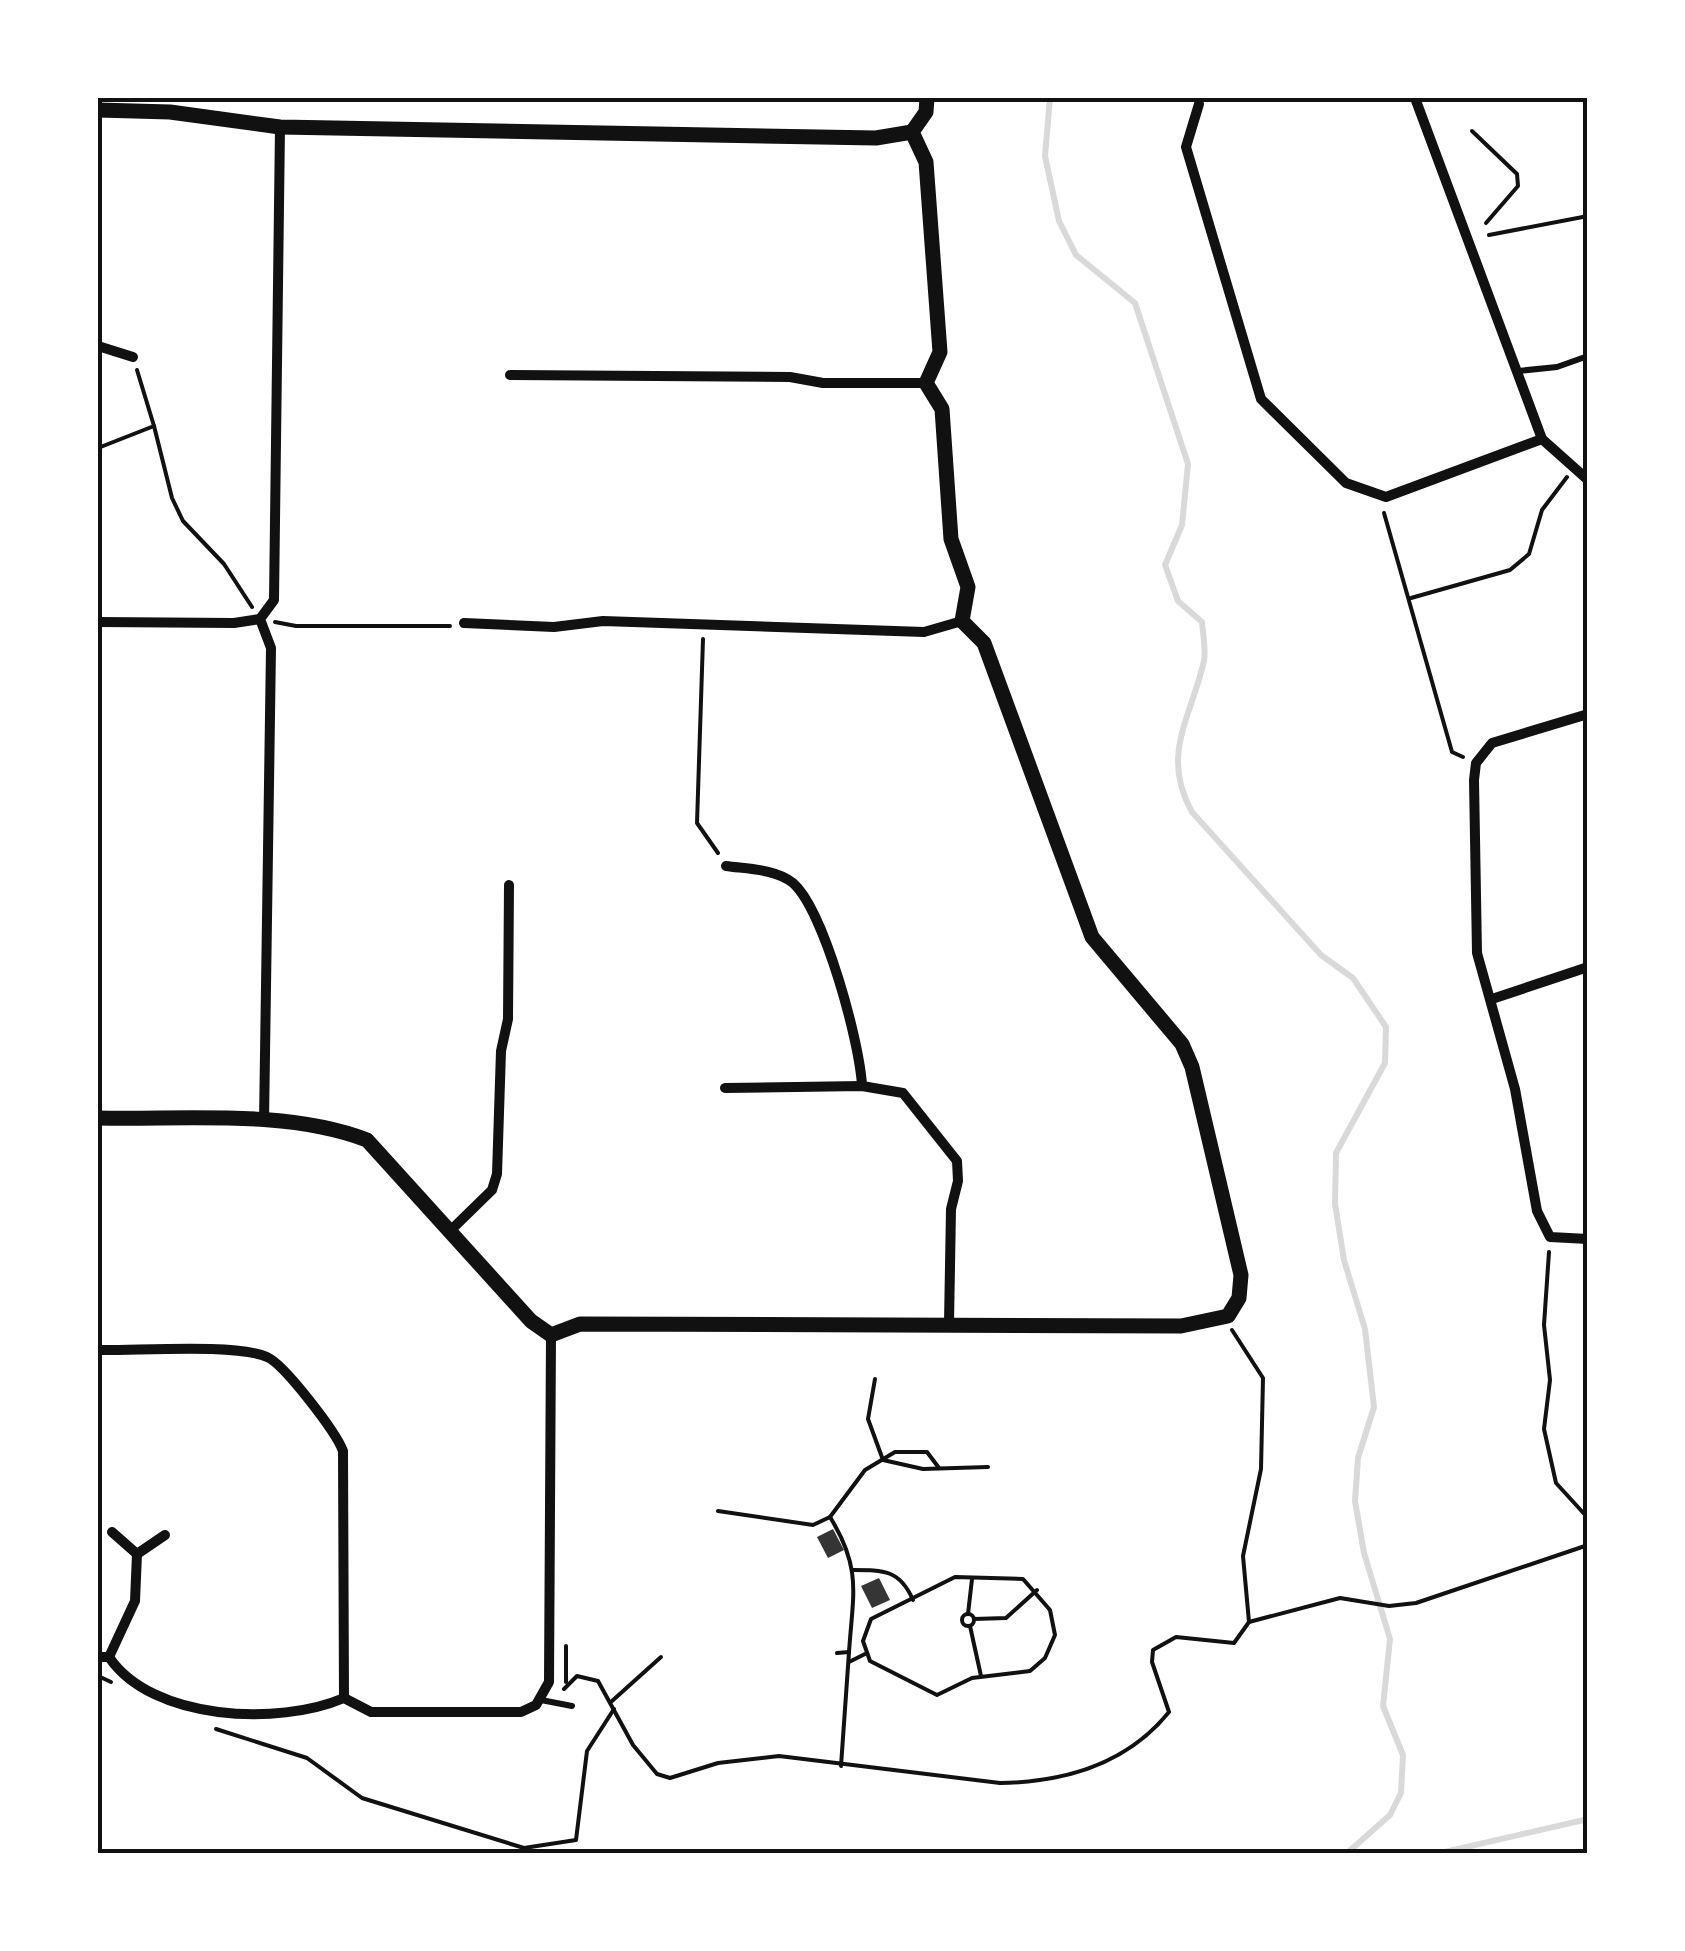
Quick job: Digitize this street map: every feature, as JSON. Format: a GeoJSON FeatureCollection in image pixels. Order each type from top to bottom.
{"type":"FeatureCollection","features":[{"type":"Feature","properties":{"kind":"street"},"geometry":{"type":"LineString","coordinates":[[98,110],[170,112],[280,127],[876,138],[912,132],[926,112],[928,98]]}},
{"type":"Feature","properties":{"kind":"street"},"geometry":{"type":"LineString","coordinates":[[1415,98],[1542,440],[1588,480]]}},
{"type":"Feature","properties":{"kind":"street"},"geometry":{"type":"LineString","coordinates":[[1199,104],[1186,147],[1262,399],[1346,482],[1386,497],[1542,440]]}},
{"type":"Feature","properties":{"kind":"street"},"geometry":{"type":"LineString","coordinates":[[98,622],[234,623],[260,619],[274,600],[280,127]]}},
{"type":"Feature","properties":{"kind":"street"},"geometry":{"type":"LineString","coordinates":[[912,132],[926,162],[940,352],[926,383]]}},
{"type":"Feature","properties":{"kind":"street"},"geometry":{"type":"LineString","coordinates":[[98,346],[133,357]]}},
{"type":"Feature","properties":{"kind":"street"},"geometry":{"type":"LineString","coordinates":[[510,375],[790,376],[822,383],[926,383]]}},
{"type":"Feature","properties":{"kind":"street"},"geometry":{"type":"LineString","coordinates":[[926,383],[942,409],[951,539],[968,586],[962,621]]}},
{"type":"Feature","properties":{"kind":"street"},"geometry":{"type":"LineString","coordinates":[[260,619],[271,648],[264,1122]]}},
{"type":"Feature","properties":{"kind":"street"},"geometry":{"type":"LineString","coordinates":[[464,623],[924,632],[962,621]]}},
{"type":"Feature","properties":{"kind":"street"},"geometry":{"type":"LineString","coordinates":[[551,1334],[580,1324],[1181,1326],[1228,1316],[1240,1298],[1242,1274],[1192,1067],[1182,1044],[1092,937],[984,643],[962,621]]}},
{"type":"Feature","properties":{"kind":"street"},"geometry":{"type":"LineString","coordinates":[[1588,714],[1492,744],[1476,763],[1477,953],[1516,1088],[1537,1211],[1550,1237],[1588,1238]]}},
{"type":"Feature","properties":{"kind":"street"},"geometry":{"type":"LineString","coordinates":[[726,866],[790,880],[809,900],[860,1050],[862,1086]]}},
{"type":"Feature","properties":{"kind":"street"},"geometry":{"type":"LineString","coordinates":[[450,1231],[492,1190],[497,1174],[500,1052],[508,1019],[509,886]]}},
{"type":"Feature","properties":{"kind":"street"},"geometry":{"type":"LineString","coordinates":[[1492,998],[1588,967]]}},
{"type":"Feature","properties":{"kind":"street"},"geometry":{"type":"LineString","coordinates":[[724,1088],[862,1086],[903,1093],[957,1161],[958,1181],[951,1209],[949,1323]]}},
{"type":"Feature","properties":{"kind":"street"},"geometry":{"type":"LineString","coordinates":[[98,1118],[264,1122],[345,1132],[368,1140],[532,1321],[551,1334]]}},
{"type":"Feature","properties":{"kind":"street"},"geometry":{"type":"LineString","coordinates":[[344,1698],[371,1712],[521,1712],[543,1698],[549,1682],[551,1334]]}},
{"type":"Feature","properties":{"kind":"street"},"geometry":{"type":"LineString","coordinates":[[98,1350],[244,1352],[269,1357],[336,1432],[343,1451],[344,1698]]}},
{"type":"Feature","properties":{"kind":"street"},"geometry":{"type":"LineString","coordinates":[[112,1532],[137,1554]]}},
{"type":"Feature","properties":{"kind":"street"},"geometry":{"type":"LineString","coordinates":[[137,1554],[165,1535]]}},
{"type":"Feature","properties":{"kind":"street"},"geometry":{"type":"LineString","coordinates":[[137,1554],[135,1601],[103,1657],[122,1677],[198,1710],[313,1712],[344,1698]]}},
{"type":"Feature","properties":{"kind":"lane"},"geometry":{"type":"LineString","coordinates":[[1516,371],[1557,367],[1588,356]]}},
{"type":"Feature","properties":{"kind":"lane"},"geometry":{"type":"LineString","coordinates":[[543,1698],[572,1706]]}},
{"type":"Feature","properties":{"kind":"path"},"geometry":{"type":"LineString","coordinates":[[1472,131],[1517,174],[1518,186],[1486,222]]}},
{"type":"Feature","properties":{"kind":"path"},"geometry":{"type":"LineString","coordinates":[[1489,235],[1588,216]]}},
{"type":"Feature","properties":{"kind":"path"},"geometry":{"type":"LineString","coordinates":[[133,357],[182,521],[224,564],[260,619],[296,626],[436,629],[464,623]]}},
{"type":"Feature","properties":{"kind":"path"},"geometry":{"type":"LineString","coordinates":[[98,448],[154,426]]}},
{"type":"Feature","properties":{"kind":"path"},"geometry":{"type":"LineString","coordinates":[[1411,598],[1510,570],[1529,554],[1542,510],[1574,470]]}},
{"type":"Feature","properties":{"kind":"path"},"geometry":{"type":"LineString","coordinates":[[1386,497],[1384,516],[1411,598],[1452,752],[1476,763]]}},
{"type":"Feature","properties":{"kind":"path"},"geometry":{"type":"LineString","coordinates":[[705,625],[697,823],[726,866]]}},
{"type":"Feature","properties":{"kind":"path"},"geometry":{"type":"LineString","coordinates":[[1550,1237],[1544,1325],[1550,1380],[1544,1429],[1556,1483],[1588,1518]]}},
{"type":"Feature","properties":{"kind":"path"},"geometry":{"type":"LineString","coordinates":[[1228,1316],[1263,1378],[1262,1469],[1243,1556],[1249,1622]]}},
{"type":"Feature","properties":{"kind":"path"},"geometry":{"type":"LineString","coordinates":[[875,1378],[868,1419],[883,1460]]}},
{"type":"Feature","properties":{"kind":"path"},"geometry":{"type":"LineString","coordinates":[[718,1511],[814,1525],[830,1516],[865,1470],[903,1450],[926,1452],[940,1468]]}},
{"type":"Feature","properties":{"kind":"path"},"geometry":{"type":"LineString","coordinates":[[883,1460],[906,1468],[988,1467]]}},
{"type":"Feature","properties":{"kind":"path"},"geometry":{"type":"LineString","coordinates":[[830,1516],[848,1547],[854,1570],[841,1766]]}},
{"type":"Feature","properties":{"kind":"path"},"geometry":{"type":"LineString","coordinates":[[543,1698],[562,1690],[576,1676],[598,1681],[614,1704],[633,1746],[657,1774],[670,1778],[756,1756],[1000,1784],[1026,1783],[1104,1766],[1137,1746],[1169,1712],[1152,1662],[1153,1650],[1176,1638],[1234,1643],[1249,1622],[1324,1600],[1340,1598],[1389,1606],[1416,1602],[1588,1545]]}},
{"type":"Feature","properties":{"kind":"path"},"geometry":{"type":"LineString","coordinates":[[854,1570],[894,1573],[906,1583],[913,1600]]}},
{"type":"Feature","properties":{"kind":"path"},"geometry":{"type":"LineString","coordinates":[[943,1579],[1023,1579],[1054,1620],[1055,1635],[1045,1658],[1012,1676],[982,1676],[943,1694],[932,1693],[887,1671],[865,1654],[865,1630],[870,1619],[913,1600],[943,1579]]}},
{"type":"Feature","properties":{"kind":"path"},"geometry":{"type":"LineString","coordinates":[[970,1626],[962,1622],[968,1614],[972,1579]]}},
{"type":"Feature","properties":{"kind":"path"},"geometry":{"type":"LineString","coordinates":[[982,1676],[970,1626],[974,1620],[1013,1614],[1035,1593]]}},
{"type":"Feature","properties":{"kind":"path"},"geometry":{"type":"LineString","coordinates":[[968,1614],[974,1620]]}},
{"type":"Feature","properties":{"kind":"path"},"geometry":{"type":"LineString","coordinates":[[838,1653],[849,1652]]}},
{"type":"Feature","properties":{"kind":"path"},"geometry":{"type":"LineString","coordinates":[[848,1662],[865,1654]]}},
{"type":"Feature","properties":{"kind":"path"},"geometry":{"type":"LineString","coordinates":[[202,1722],[307,1758],[362,1798],[524,1848],[576,1840],[587,1752],[614,1704],[662,1657]]}},
{"type":"Feature","properties":{"kind":"path"},"geometry":{"type":"LineString","coordinates":[[98,1676],[115,1684]]}},
{"type":"Feature","properties":{"kind":"building"},"geometry":{"type":"Polygon","coordinates":[[[833,1529],[844,1550],[828,1558],[817,1537],[833,1529]]]}},
{"type":"Feature","properties":{"kind":"building"},"geometry":{"type":"Polygon","coordinates":[[[879,1578],[890,1600],[872,1608],[861,1586],[879,1578]]]}},
{"type":"Feature","properties":{"kind":"waterway"},"geometry":{"type":"LineString","coordinates":[[1050,98],[1045,156],[1059,221],[1076,255],[1135,303],[1188,464],[1182,525],[1165,565],[1178,601],[1202,622],[1204,642],[1204,661],[1178,754],[1183,791],[1192,812],[1321,955],[1353,978],[1386,1027],[1385,1063],[1336,1153],[1335,1204],[1344,1260],[1365,1329],[1374,1407],[1358,1458],[1355,1501],[1364,1553],[1390,1639],[1383,1706],[1403,1755],[1401,1793],[1390,1815],[1346,1854]]}},
{"type":"Feature","properties":{"kind":"waterway"},"geometry":{"type":"LineString","coordinates":[[1436,1854],[1588,1819]]}}]}
